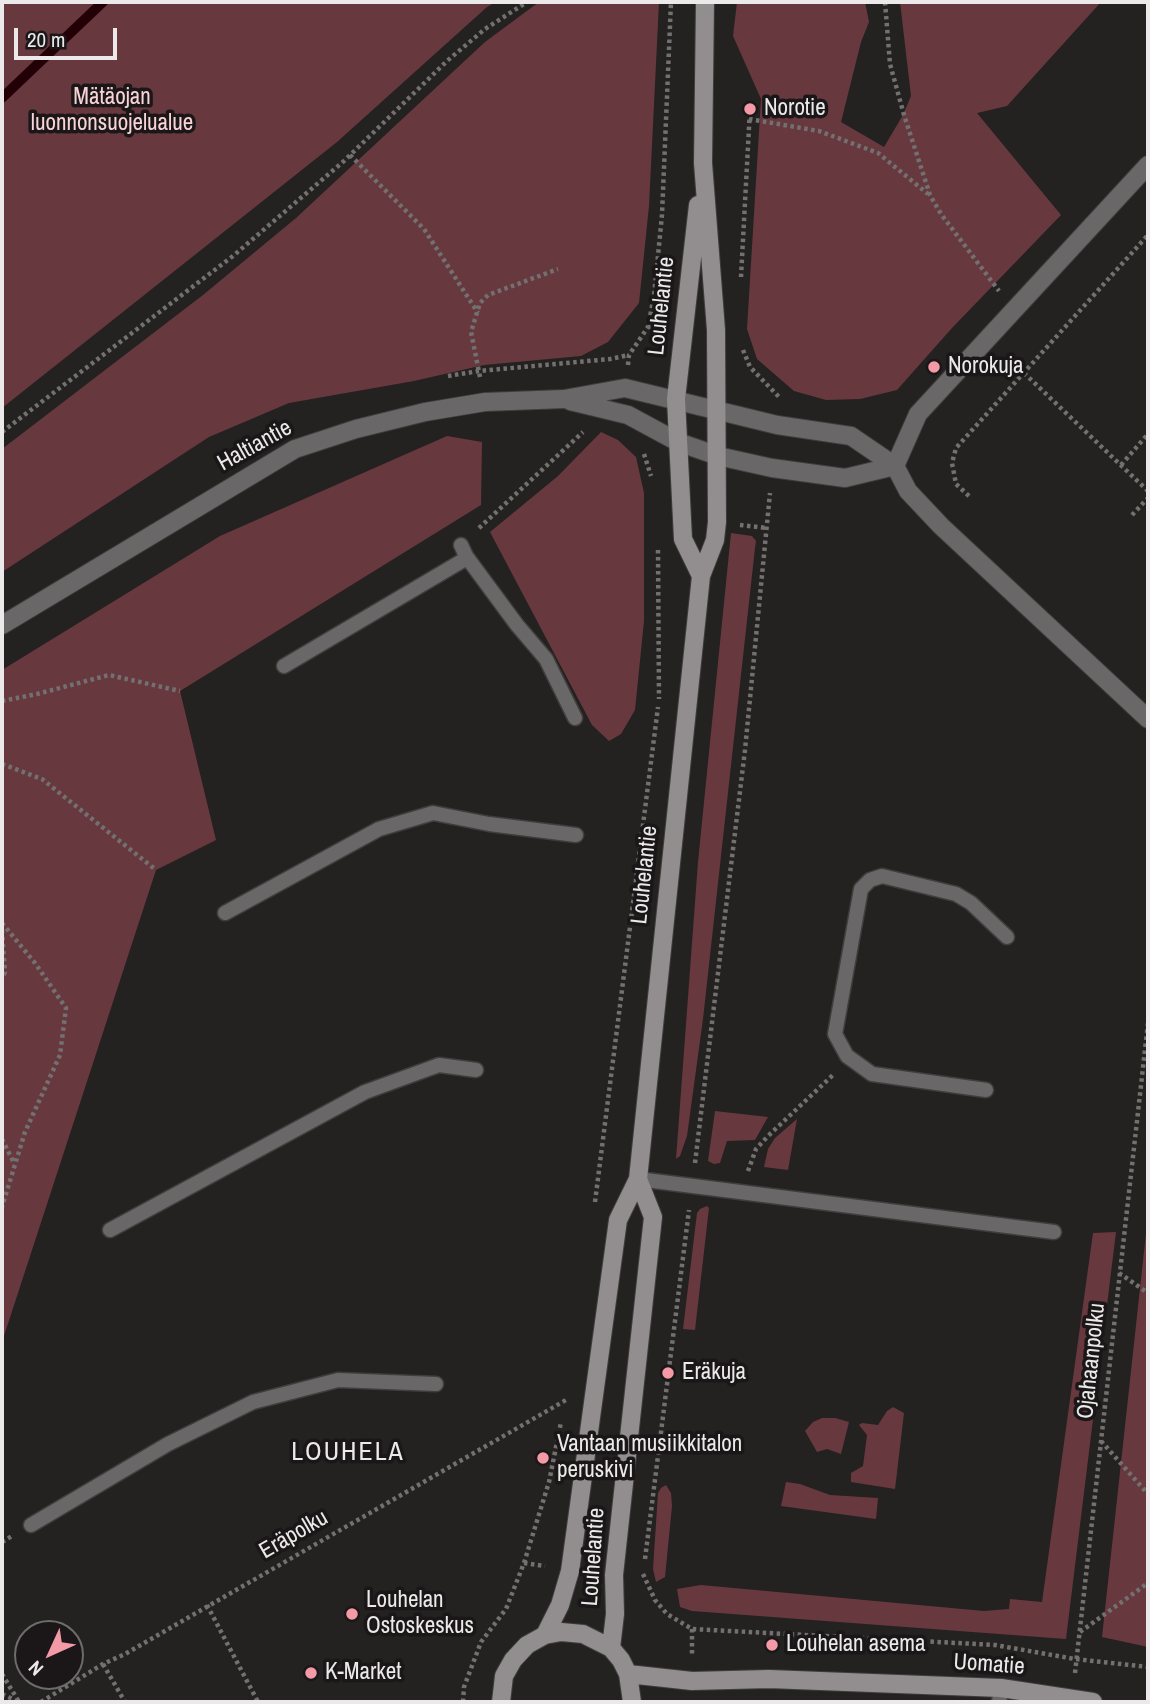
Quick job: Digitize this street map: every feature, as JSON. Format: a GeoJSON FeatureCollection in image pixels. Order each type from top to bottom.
{"type":"FeatureCollection","features":[{"type":"Feature","properties":{"kind":"main road","name":"Louhelantie"},"geometry":{"type":"LineString","coordinates":[[545,1635],[560,1605],[570,1571],[618,1220],[638,1179],[701,576],[715,540],[718,456],[716,330],[703,163],[705,2]]}},
{"type":"Feature","properties":{"kind":"main road","name":"Louhelantie"},"geometry":{"type":"LineString","coordinates":[[701,576],[683,540],[676,399],[703,163]]}},
{"type":"Feature","properties":{"kind":"main road","name":"Louhelantie"},"geometry":{"type":"LineString","coordinates":[[611,1648],[615,1614],[614,1576],[653,1217],[638,1179]]}},
{"type":"Feature","properties":{"kind":"main road"},"geometry":{"type":"LineString","coordinates":[[501,1702],[504,1676],[513,1660],[527,1645],[545,1635],[561,1632],[583,1634],[611,1648],[628,1674],[632,1702]]}},
{"type":"Feature","properties":{"kind":"main road","name":"Uomatie"},"geometry":{"type":"LineString","coordinates":[[628,1674],[692,1681],[769,1679],[1075,1698],[1093,1702]]}},
{"type":"Feature","properties":{"kind":"street"},"geometry":{"type":"LineString","coordinates":[[895,466],[918,414],[1148,165]]}},
{"type":"Feature","properties":{"kind":"street","name":"Haltiantie"},"geometry":{"type":"LineString","coordinates":[[2,625],[295,449],[386,421],[485,402],[564,399],[625,388],[676,399]]}},
{"type":"Feature","properties":{"kind":"street","name":"Haltiantie"},"geometry":{"type":"LineString","coordinates":[[564,399],[628,415],[678,442]]}},
{"type":"Feature","properties":{"kind":"street"},"geometry":{"type":"LineString","coordinates":[[676,399],[777,425],[851,436],[895,466],[908,491],[942,527],[1148,719]]}},
{"type":"Feature","properties":{"kind":"street"},"geometry":{"type":"LineString","coordinates":[[678,442],[718,456],[772,468],[845,478],[895,466]]}},
{"type":"Feature","properties":{"kind":"lane"},"geometry":{"type":"LineString","coordinates":[[284,666],[467,558],[463,551]]}},
{"type":"Feature","properties":{"kind":"lane"},"geometry":{"type":"LineString","coordinates":[[463,551],[517,625],[546,659],[575,718]]}},
{"type":"Feature","properties":{"kind":"lane"},"geometry":{"type":"LineString","coordinates":[[225,913],[379,829],[433,813],[489,824],[576,835]]}},
{"type":"Feature","properties":{"kind":"lane"},"geometry":{"type":"LineString","coordinates":[[986,1090],[872,1074],[850,1059],[835,1034],[861,888],[870,880],[882,876],[956,894],[971,903],[1007,937]]}},
{"type":"Feature","properties":{"kind":"lane"},"geometry":{"type":"LineString","coordinates":[[110,1230],[365,1093],[439,1065],[476,1070]]}},
{"type":"Feature","properties":{"kind":"lane"},"geometry":{"type":"LineString","coordinates":[[638,1179],[1054,1232]]}},
{"type":"Feature","properties":{"kind":"lane"},"geometry":{"type":"LineString","coordinates":[[31,1525],[168,1444],[253,1402],[338,1380],[436,1384]]}},
{"type":"Feature","properties":{"kind":"path"},"geometry":{"type":"LineString","coordinates":[[2,432],[233,256],[350,155],[447,61],[485,29],[527,2]]}},
{"type":"Feature","properties":{"kind":"path"},"geometry":{"type":"LineString","coordinates":[[625,388],[629,355],[648,327],[654,296],[662,215],[671,2]]}},
{"type":"Feature","properties":{"kind":"path"},"geometry":{"type":"LineString","coordinates":[[885,2],[890,64],[930,195],[941,214],[1002,293]]}},
{"type":"Feature","properties":{"kind":"path"},"geometry":{"type":"LineString","coordinates":[[740,285],[750,110]]}},
{"type":"Feature","properties":{"kind":"path"},"geometry":{"type":"LineString","coordinates":[[749,119],[818,131],[878,153],[930,195]]}},
{"type":"Feature","properties":{"kind":"path"},"geometry":{"type":"LineString","coordinates":[[350,155],[424,229],[478,313]]}},
{"type":"Feature","properties":{"kind":"path"},"geometry":{"type":"LineString","coordinates":[[970,496],[956,484],[952,463],[956,448],[1148,235]]}},
{"type":"Feature","properties":{"kind":"path"},"geometry":{"type":"LineString","coordinates":[[485,402],[471,331],[480,303],[488,295],[558,269]]}},
{"type":"Feature","properties":{"kind":"path"},"geometry":{"type":"LineString","coordinates":[[648,327],[684,328]]}},
{"type":"Feature","properties":{"kind":"path"},"geometry":{"type":"LineString","coordinates":[[716,330],[736,330],[750,367],[781,399],[777,425]]}},
{"type":"Feature","properties":{"kind":"path"},"geometry":{"type":"LineString","coordinates":[[448,376],[629,355]]}},
{"type":"Feature","properties":{"kind":"path"},"geometry":{"type":"LineString","coordinates":[[1024,373],[1148,491]]}},
{"type":"Feature","properties":{"kind":"path"},"geometry":{"type":"LineString","coordinates":[[628,415],[627,436],[647,460],[652,479]]}},
{"type":"Feature","properties":{"kind":"path"},"geometry":{"type":"LineString","coordinates":[[463,551],[589,426],[576,425]]}},
{"type":"Feature","properties":{"kind":"path"},"geometry":{"type":"LineString","coordinates":[[1121,465],[1148,434]]}},
{"type":"Feature","properties":{"kind":"path"},"geometry":{"type":"LineString","coordinates":[[772,468],[745,750],[678,1312],[643,1577],[655,1600],[667,1614],[692,1629],[995,1645],[1074,1659],[1148,1667]]}},
{"type":"Feature","properties":{"kind":"path"},"geometry":{"type":"LineString","coordinates":[[1132,515],[1148,498]]}},
{"type":"Feature","properties":{"kind":"path"},"geometry":{"type":"LineString","coordinates":[[595,1203],[659,696],[658,543]]}},
{"type":"Feature","properties":{"kind":"path"},"geometry":{"type":"LineString","coordinates":[[2,701],[37,695],[109,675],[180,691]]}},
{"type":"Feature","properties":{"kind":"path"},"geometry":{"type":"LineString","coordinates":[[2,764],[43,779],[156,870]]}},
{"type":"Feature","properties":{"kind":"path"},"geometry":{"type":"LineString","coordinates":[[2,923],[35,963],[65,1008],[60,1055],[25,1132],[2,1207]]}},
{"type":"Feature","properties":{"kind":"path"},"geometry":{"type":"LineString","coordinates":[[2,930],[5,972],[2,979]]}},
{"type":"Feature","properties":{"kind":"path","name":"Ojahaanpolku"},"geometry":{"type":"LineString","coordinates":[[1075,1698],[1074,1659],[1080,1632],[1148,1023]]}},
{"type":"Feature","properties":{"kind":"path"},"geometry":{"type":"LineString","coordinates":[[744,1192],[749,1166],[756,1149],[850,1059]]}},
{"type":"Feature","properties":{"kind":"path"},"geometry":{"type":"LineString","coordinates":[[2,1139],[15,1164]]}},
{"type":"Feature","properties":{"kind":"path"},"geometry":{"type":"LineString","coordinates":[[1119,1273],[1148,1293]]}},
{"type":"Feature","properties":{"kind":"path"},"geometry":{"type":"LineString","coordinates":[[463,1702],[464,1687],[481,1642],[506,1609],[523,1563],[549,1482],[568,1387]]}},
{"type":"Feature","properties":{"kind":"path","name":"Eräpolku"},"geometry":{"type":"LineString","coordinates":[[41,1702],[566,1400]]}},
{"type":"Feature","properties":{"kind":"path"},"geometry":{"type":"LineString","coordinates":[[1101,1441],[1148,1494]]}},
{"type":"Feature","properties":{"kind":"path"},"geometry":{"type":"LineString","coordinates":[[1080,1632],[1148,1583]]}},
{"type":"Feature","properties":{"kind":"path"},"geometry":{"type":"LineString","coordinates":[[207,1605],[258,1702]]}},
{"type":"Feature","properties":{"kind":"path"},"geometry":{"type":"LineString","coordinates":[[103,1664],[125,1702]]}},
{"type":"Feature","properties":{"kind":"path"},"geometry":{"type":"LineString","coordinates":[[2,1674],[19,1702]]}},
{"type":"Feature","properties":{"kind":"path"},"geometry":{"type":"LineString","coordinates":[[2,1694],[19,1702]]}},
{"type":"Feature","properties":{"kind":"green space","name":"Mätäojan luonnonsuojelualue"},"geometry":{"type":"Polygon","coordinates":[[[2,2],[496,2],[487,7],[337,142],[2,408],[2,2]]]}},
{"type":"Feature","properties":{"kind":"green space"},"geometry":{"type":"Polygon","coordinates":[[[539,2],[659,2],[649,206],[639,303],[608,342],[581,356],[484,365],[414,381],[289,403],[209,437],[2,572],[2,449],[203,295],[296,218],[485,42],[539,2]]]}},
{"type":"Feature","properties":{"kind":"green space"},"geometry":{"type":"Polygon","coordinates":[[[737,2],[865,2],[869,22],[861,42],[841,122],[884,147],[911,96],[900,2],[1101,2],[1007,106],[977,113],[1061,215],[952,328],[897,390],[860,399],[826,400],[794,391],[757,359],[747,329],[761,99],[733,36],[737,2]]]}},
{"type":"Feature","properties":{"kind":"green space"},"geometry":{"type":"Polygon","coordinates":[[[601,432],[618,440],[636,457],[644,493],[644,621],[635,710],[621,734],[609,741],[592,725],[490,532],[558,476],[601,432]]]}},
{"type":"Feature","properties":{"kind":"green space"},"geometry":{"type":"Polygon","coordinates":[[[447,436],[482,442],[481,505],[180,691],[216,840],[156,870],[2,1342],[2,670],[220,536],[447,436]]]}},
{"type":"Feature","properties":{"kind":"green space"},"geometry":{"type":"Polygon","coordinates":[[[731,533],[752,536],[756,541],[703,1019],[687,1136],[680,1156],[676,1159],[698,862],[731,533]]]}},
{"type":"Feature","properties":{"kind":"green space"},"geometry":{"type":"Polygon","coordinates":[[[715,1111],[768,1117],[755,1140],[727,1141],[720,1163],[714,1164],[708,1161],[715,1111]]]}},
{"type":"Feature","properties":{"kind":"green space"},"geometry":{"type":"Polygon","coordinates":[[[797,1119],[788,1170],[764,1167],[768,1149],[775,1138],[797,1119]]]}},
{"type":"Feature","properties":{"kind":"green space"},"geometry":{"type":"Polygon","coordinates":[[[707,1206],[709,1208],[695,1330],[683,1329],[697,1213],[707,1206]]]}},
{"type":"Feature","properties":{"kind":"green space"},"geometry":{"type":"Polygon","coordinates":[[[1148,1215],[1148,1647],[1102,1637],[1148,1215]]]}},
{"type":"Feature","properties":{"kind":"green space"},"geometry":{"type":"Polygon","coordinates":[[[1116,1232],[1066,1639],[692,1611],[680,1607],[677,1589],[701,1585],[984,1611],[1009,1609],[1010,1599],[1042,1602],[1093,1233],[1116,1232]]]}},
{"type":"Feature","properties":{"kind":"green space"},"geometry":{"type":"Polygon","coordinates":[[[893,1407],[904,1413],[895,1489],[851,1482],[851,1473],[863,1466],[867,1435],[859,1425],[878,1425],[893,1407]]]}},
{"type":"Feature","properties":{"kind":"green space"},"geometry":{"type":"Polygon","coordinates":[[[822,1418],[849,1422],[841,1454],[827,1449],[817,1452],[805,1431],[813,1422],[822,1418]]]}},
{"type":"Feature","properties":{"kind":"green space"},"geometry":{"type":"Polygon","coordinates":[[[786,1482],[830,1495],[878,1498],[876,1519],[781,1506],[786,1482]]]}},
{"type":"Feature","properties":{"kind":"green space"},"geometry":{"type":"Polygon","coordinates":[[[666,1485],[671,1493],[672,1506],[665,1577],[656,1582],[653,1569],[658,1493],[666,1485]]]}},
{"type":"Feature","properties":{"kind":"waterway"},"geometry":{"type":"LineString","coordinates":[[2,98],[103,2]]}},
{"type":"Feature","properties":{"kind":"place","name":"Norotie"},"geometry":{"type":"Point","coordinates":[750,109]}},
{"type":"Feature","properties":{"kind":"place","name":"Norokuja"},"geometry":{"type":"Point","coordinates":[934,367]}},
{"type":"Feature","properties":{"kind":"place","name":"Eräkuja"},"geometry":{"type":"Point","coordinates":[668,1373]}},
{"type":"Feature","properties":{"kind":"place","name":"Vantaan musiikkitalon peruskivi"},"geometry":{"type":"Point","coordinates":[543,1458]}},
{"type":"Feature","properties":{"kind":"place","name":"Louhelan Ostoskeskus"},"geometry":{"type":"Point","coordinates":[352,1614]}},
{"type":"Feature","properties":{"kind":"place","name":"Louhelan asema"},"geometry":{"type":"Point","coordinates":[772,1645]}},
{"type":"Feature","properties":{"kind":"place","name":"K-Market"},"geometry":{"type":"Point","coordinates":[311,1673]}},
{"type":"Feature","properties":{"kind":"district","name":"LOUHELA"},"geometry":{"type":"Point","coordinates":[348,1453]}}]}
